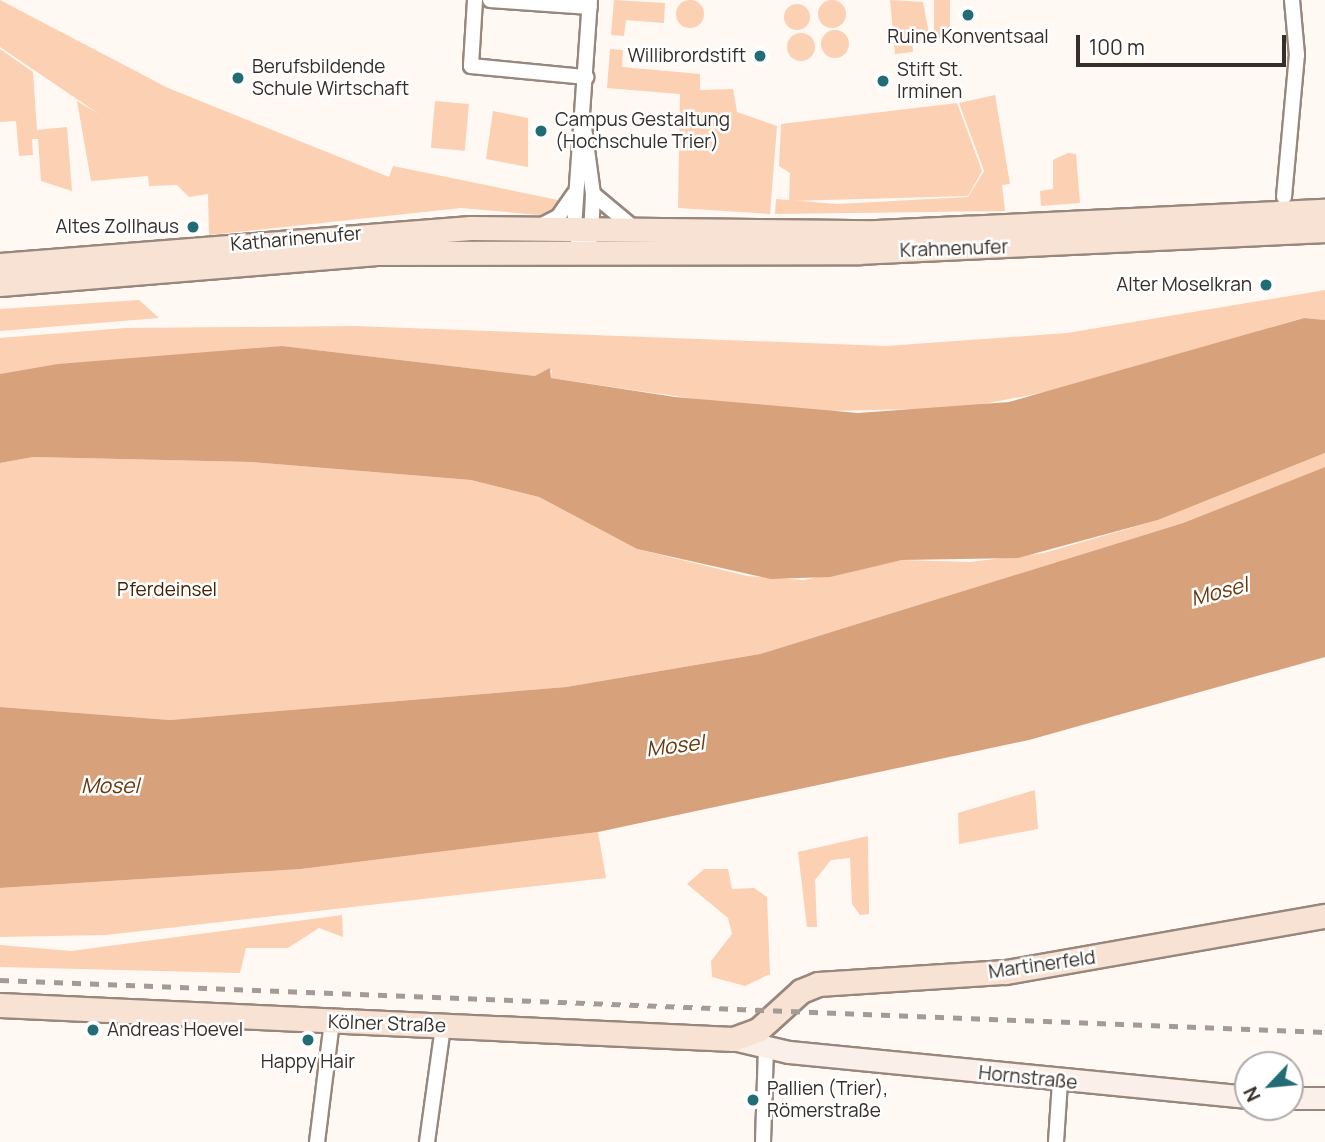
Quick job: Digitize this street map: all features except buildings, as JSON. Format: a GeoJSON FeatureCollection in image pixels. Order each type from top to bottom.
{"type":"FeatureCollection","features":[{"type":"Feature","properties":{"kind":"main road","name":"Krahnenufer"},"geometry":{"type":"LineString","coordinates":[[583,228],[876,232],[1325,211]]}},
{"type":"Feature","properties":{"kind":"main road","name":"Katharinenufer"},"geometry":{"type":"LineString","coordinates":[[0,265],[368,233],[583,228]]}},
{"type":"Feature","properties":{"kind":"main road","name":"Krahnenufer"},"geometry":{"type":"LineString","coordinates":[[582,252],[858,252],[1325,230]]}},
{"type":"Feature","properties":{"kind":"main road","name":"Katharinenufer"},"geometry":{"type":"LineString","coordinates":[[0,285],[287,257],[582,252]]}},
{"type":"Feature","properties":{"kind":"main road","name":"Martinerfeld"},"geometry":{"type":"LineString","coordinates":[[772,1034],[801,991],[818,984],[1006,972],[1325,916]]}},
{"type":"Feature","properties":{"kind":"main road","name":"Kölner Straße"},"geometry":{"type":"LineString","coordinates":[[0,1005],[733,1039],[772,1034]]}},
{"type":"Feature","properties":{"kind":"street"},"geometry":{"type":"LineString","coordinates":[[475,0],[471,66],[586,77]]}},
{"type":"Feature","properties":{"kind":"street"},"geometry":{"type":"LineString","coordinates":[[490,0],[590,3],[576,190],[583,228],[582,252]]}},
{"type":"Feature","properties":{"kind":"street"},"geometry":{"type":"LineString","coordinates":[[1283,197],[1297,55],[1292,0]]}},
{"type":"Feature","properties":{"kind":"street"},"geometry":{"type":"LineString","coordinates":[[583,120],[593,194],[583,228]]}},
{"type":"Feature","properties":{"kind":"street"},"geometry":{"type":"LineString","coordinates":[[531,228],[558,217],[576,190]]}},
{"type":"Feature","properties":{"kind":"street"},"geometry":{"type":"LineString","coordinates":[[593,194],[634,228]]}},
{"type":"Feature","properties":{"kind":"street"},"geometry":{"type":"LineString","coordinates":[[317,1142],[332,1021]]}},
{"type":"Feature","properties":{"kind":"street"},"geometry":{"type":"LineString","coordinates":[[427,1142],[443,1026]]}},
{"type":"Feature","properties":{"kind":"street"},"geometry":{"type":"LineString","coordinates":[[763,1142],[772,1034]]}},
{"type":"Feature","properties":{"kind":"street","name":"Hornstraße"},"geometry":{"type":"LineString","coordinates":[[772,1034],[809,1053],[1060,1082],[1234,1096]]}},
{"type":"Feature","properties":{"kind":"street"},"geometry":{"type":"LineString","coordinates":[[1056,1142],[1060,1082]]}},
{"type":"Feature","properties":{"kind":"street"},"geometry":{"type":"LineString","coordinates":[[1304,1098],[1325,1098]]}},
{"type":"Feature","properties":{"kind":"green space"},"geometry":{"type":"Polygon","coordinates":[[[0,0],[168,88],[389,177],[393,166],[558,200],[557,208],[540,215],[461,208],[209,235],[208,194],[189,197],[177,185],[149,186],[148,176],[91,181],[77,101],[99,114],[0,47],[0,0]]]}},
{"type":"Feature","properties":{"kind":"green space"},"geometry":{"type":"Polygon","coordinates":[[[614,0],[665,3],[664,23],[626,20],[624,36],[611,35],[614,0]]]}},
{"type":"Feature","properties":{"kind":"green space"},"geometry":{"type":"Polygon","coordinates":[[[690,0],[700,4],[704,14],[700,24],[690,28],[680,24],[676,14],[680,4],[690,0]]]}},
{"type":"Feature","properties":{"kind":"green space"},"geometry":{"type":"Polygon","coordinates":[[[832,0],[842,4],[846,14],[842,24],[832,28],[822,24],[818,14],[822,4],[832,0]]]}},
{"type":"Feature","properties":{"kind":"green space"},"geometry":{"type":"Polygon","coordinates":[[[890,0],[923,2],[930,39],[912,41],[913,52],[895,54],[890,0]]]}},
{"type":"Feature","properties":{"kind":"green space"},"geometry":{"type":"Polygon","coordinates":[[[934,0],[950,0],[950,38],[934,38],[934,0]]]}},
{"type":"Feature","properties":{"kind":"green space"},"geometry":{"type":"Polygon","coordinates":[[[797,4],[806,8],[810,17],[806,26],[797,30],[788,26],[784,17],[788,8],[797,4]]]}},
{"type":"Feature","properties":{"kind":"green space"},"geometry":{"type":"Polygon","coordinates":[[[835,30],[845,34],[849,44],[845,54],[835,58],[825,54],[821,44],[825,34],[835,30]]]}},
{"type":"Feature","properties":{"kind":"green space"},"geometry":{"type":"Polygon","coordinates":[[[801,33],[811,37],[815,47],[811,57],[801,61],[791,57],[787,47],[791,37],[801,33]]]}},
{"type":"Feature","properties":{"kind":"green space"},"geometry":{"type":"Polygon","coordinates":[[[0,49],[33,72],[37,130],[67,127],[72,191],[41,181],[38,139],[32,139],[33,155],[19,156],[16,121],[0,122],[0,49]]]}},
{"type":"Feature","properties":{"kind":"green space"},"geometry":{"type":"Polygon","coordinates":[[[610,49],[623,50],[622,67],[700,74],[700,90],[733,89],[737,112],[777,126],[770,214],[678,208],[680,94],[607,88],[610,49]]]}},
{"type":"Feature","properties":{"kind":"green space"},"geometry":{"type":"Polygon","coordinates":[[[995,95],[1010,184],[1002,185],[1005,211],[775,214],[776,199],[837,204],[968,197],[984,171],[959,103],[995,95]]]}},
{"type":"Feature","properties":{"kind":"green space"},"geometry":{"type":"Polygon","coordinates":[[[435,101],[469,104],[465,151],[431,148],[435,101]]]}},
{"type":"Feature","properties":{"kind":"green space"},"geometry":{"type":"Polygon","coordinates":[[[957,103],[982,171],[968,196],[789,201],[790,173],[779,166],[781,124],[957,103]]]}},
{"type":"Feature","properties":{"kind":"green space"},"geometry":{"type":"Polygon","coordinates":[[[493,111],[528,118],[528,167],[486,159],[493,111]]]}},
{"type":"Feature","properties":{"kind":"green space"},"geometry":{"type":"Polygon","coordinates":[[[1068,153],[1076,154],[1080,203],[1041,206],[1040,191],[1053,189],[1053,160],[1068,153]]]}},
{"type":"Feature","properties":{"kind":"green space"},"geometry":{"type":"Polygon","coordinates":[[[1325,290],[1325,320],[1303,318],[1061,389],[962,408],[785,412],[551,378],[552,370],[535,376],[282,346],[0,374],[0,338],[125,328],[355,326],[886,346],[1067,333],[1325,290]]]}},
{"type":"Feature","properties":{"kind":"green space"},"geometry":{"type":"Polygon","coordinates":[[[139,300],[159,318],[0,331],[0,309],[139,300]]]}},
{"type":"Feature","properties":{"kind":"green space","name":"Pferdeinsel"},"geometry":{"type":"Polygon","coordinates":[[[1325,453],[1325,467],[1183,523],[760,654],[566,687],[170,720],[0,707],[0,463],[33,457],[251,462],[471,480],[539,497],[637,549],[747,576],[803,580],[902,560],[970,562],[1044,553],[1158,520],[1325,453]]]}},
{"type":"Feature","properties":{"kind":"green space"},"geometry":{"type":"Polygon","coordinates":[[[1035,790],[1038,829],[959,844],[958,813],[1035,790]]]}},
{"type":"Feature","properties":{"kind":"green space"},"geometry":{"type":"Polygon","coordinates":[[[598,832],[606,878],[106,935],[0,937],[0,888],[301,869],[598,832]]]}},
{"type":"Feature","properties":{"kind":"green space"},"geometry":{"type":"Polygon","coordinates":[[[868,836],[869,914],[860,915],[852,904],[850,858],[831,860],[815,880],[817,927],[807,927],[798,852],[868,836]]]}},
{"type":"Feature","properties":{"kind":"green space"},"geometry":{"type":"Polygon","coordinates":[[[704,869],[728,869],[732,889],[754,888],[767,897],[770,974],[745,986],[712,977],[711,961],[732,934],[728,918],[687,884],[704,869]]]}},
{"type":"Feature","properties":{"kind":"green space"},"geometry":{"type":"Polygon","coordinates":[[[342,915],[343,937],[319,928],[288,948],[246,948],[240,973],[0,967],[0,945],[71,951],[342,915]]]}},
{"type":"Feature","properties":{"kind":"water"},"geometry":{"type":"Polygon","coordinates":[[[1304,318],[1325,320],[1325,453],[1158,520],[1018,558],[902,560],[830,577],[771,579],[637,549],[539,497],[471,480],[251,462],[33,457],[0,463],[0,374],[58,364],[282,346],[535,376],[550,368],[551,378],[675,397],[858,413],[1009,402],[1304,318]]]}},
{"type":"Feature","properties":{"kind":"water","name":"Mosel"},"geometry":{"type":"Polygon","coordinates":[[[1325,467],[1325,657],[1029,740],[598,832],[301,869],[0,888],[0,707],[170,720],[566,687],[760,654],[1183,523],[1325,467]]]}},
{"type":"Feature","properties":{"kind":"railway"},"geometry":{"type":"LineString","coordinates":[[0,980],[1325,1032]]}},
{"type":"Feature","properties":{"kind":"place","name":"Ruine Konventsaal"},"geometry":{"type":"Point","coordinates":[968,15]}},
{"type":"Feature","properties":{"kind":"place","name":"Willibrordstift"},"geometry":{"type":"Point","coordinates":[760,56]}},
{"type":"Feature","properties":{"kind":"place","name":"Berufsbildende Schule Wirtschaft"},"geometry":{"type":"Point","coordinates":[238,78]}},
{"type":"Feature","properties":{"kind":"place","name":"Stift St. Irminen"},"geometry":{"type":"Point","coordinates":[883,81]}},
{"type":"Feature","properties":{"kind":"place","name":"Campus Gestaltung (Hochschule Trier)"},"geometry":{"type":"Point","coordinates":[541,131]}},
{"type":"Feature","properties":{"kind":"place","name":"Altes Zollhaus"},"geometry":{"type":"Point","coordinates":[193,227]}},
{"type":"Feature","properties":{"kind":"place","name":"Alter Moselkran"},"geometry":{"type":"Point","coordinates":[1266,285]}},
{"type":"Feature","properties":{"kind":"place","name":"Andreas Hoevel"},"geometry":{"type":"Point","coordinates":[93,1030]}},
{"type":"Feature","properties":{"kind":"place","name":"Happy Hair"},"geometry":{"type":"Point","coordinates":[308,1040]}},
{"type":"Feature","properties":{"kind":"place","name":"Pallien (Trier), Römerstraße"},"geometry":{"type":"Point","coordinates":[753,1100]}}]}
